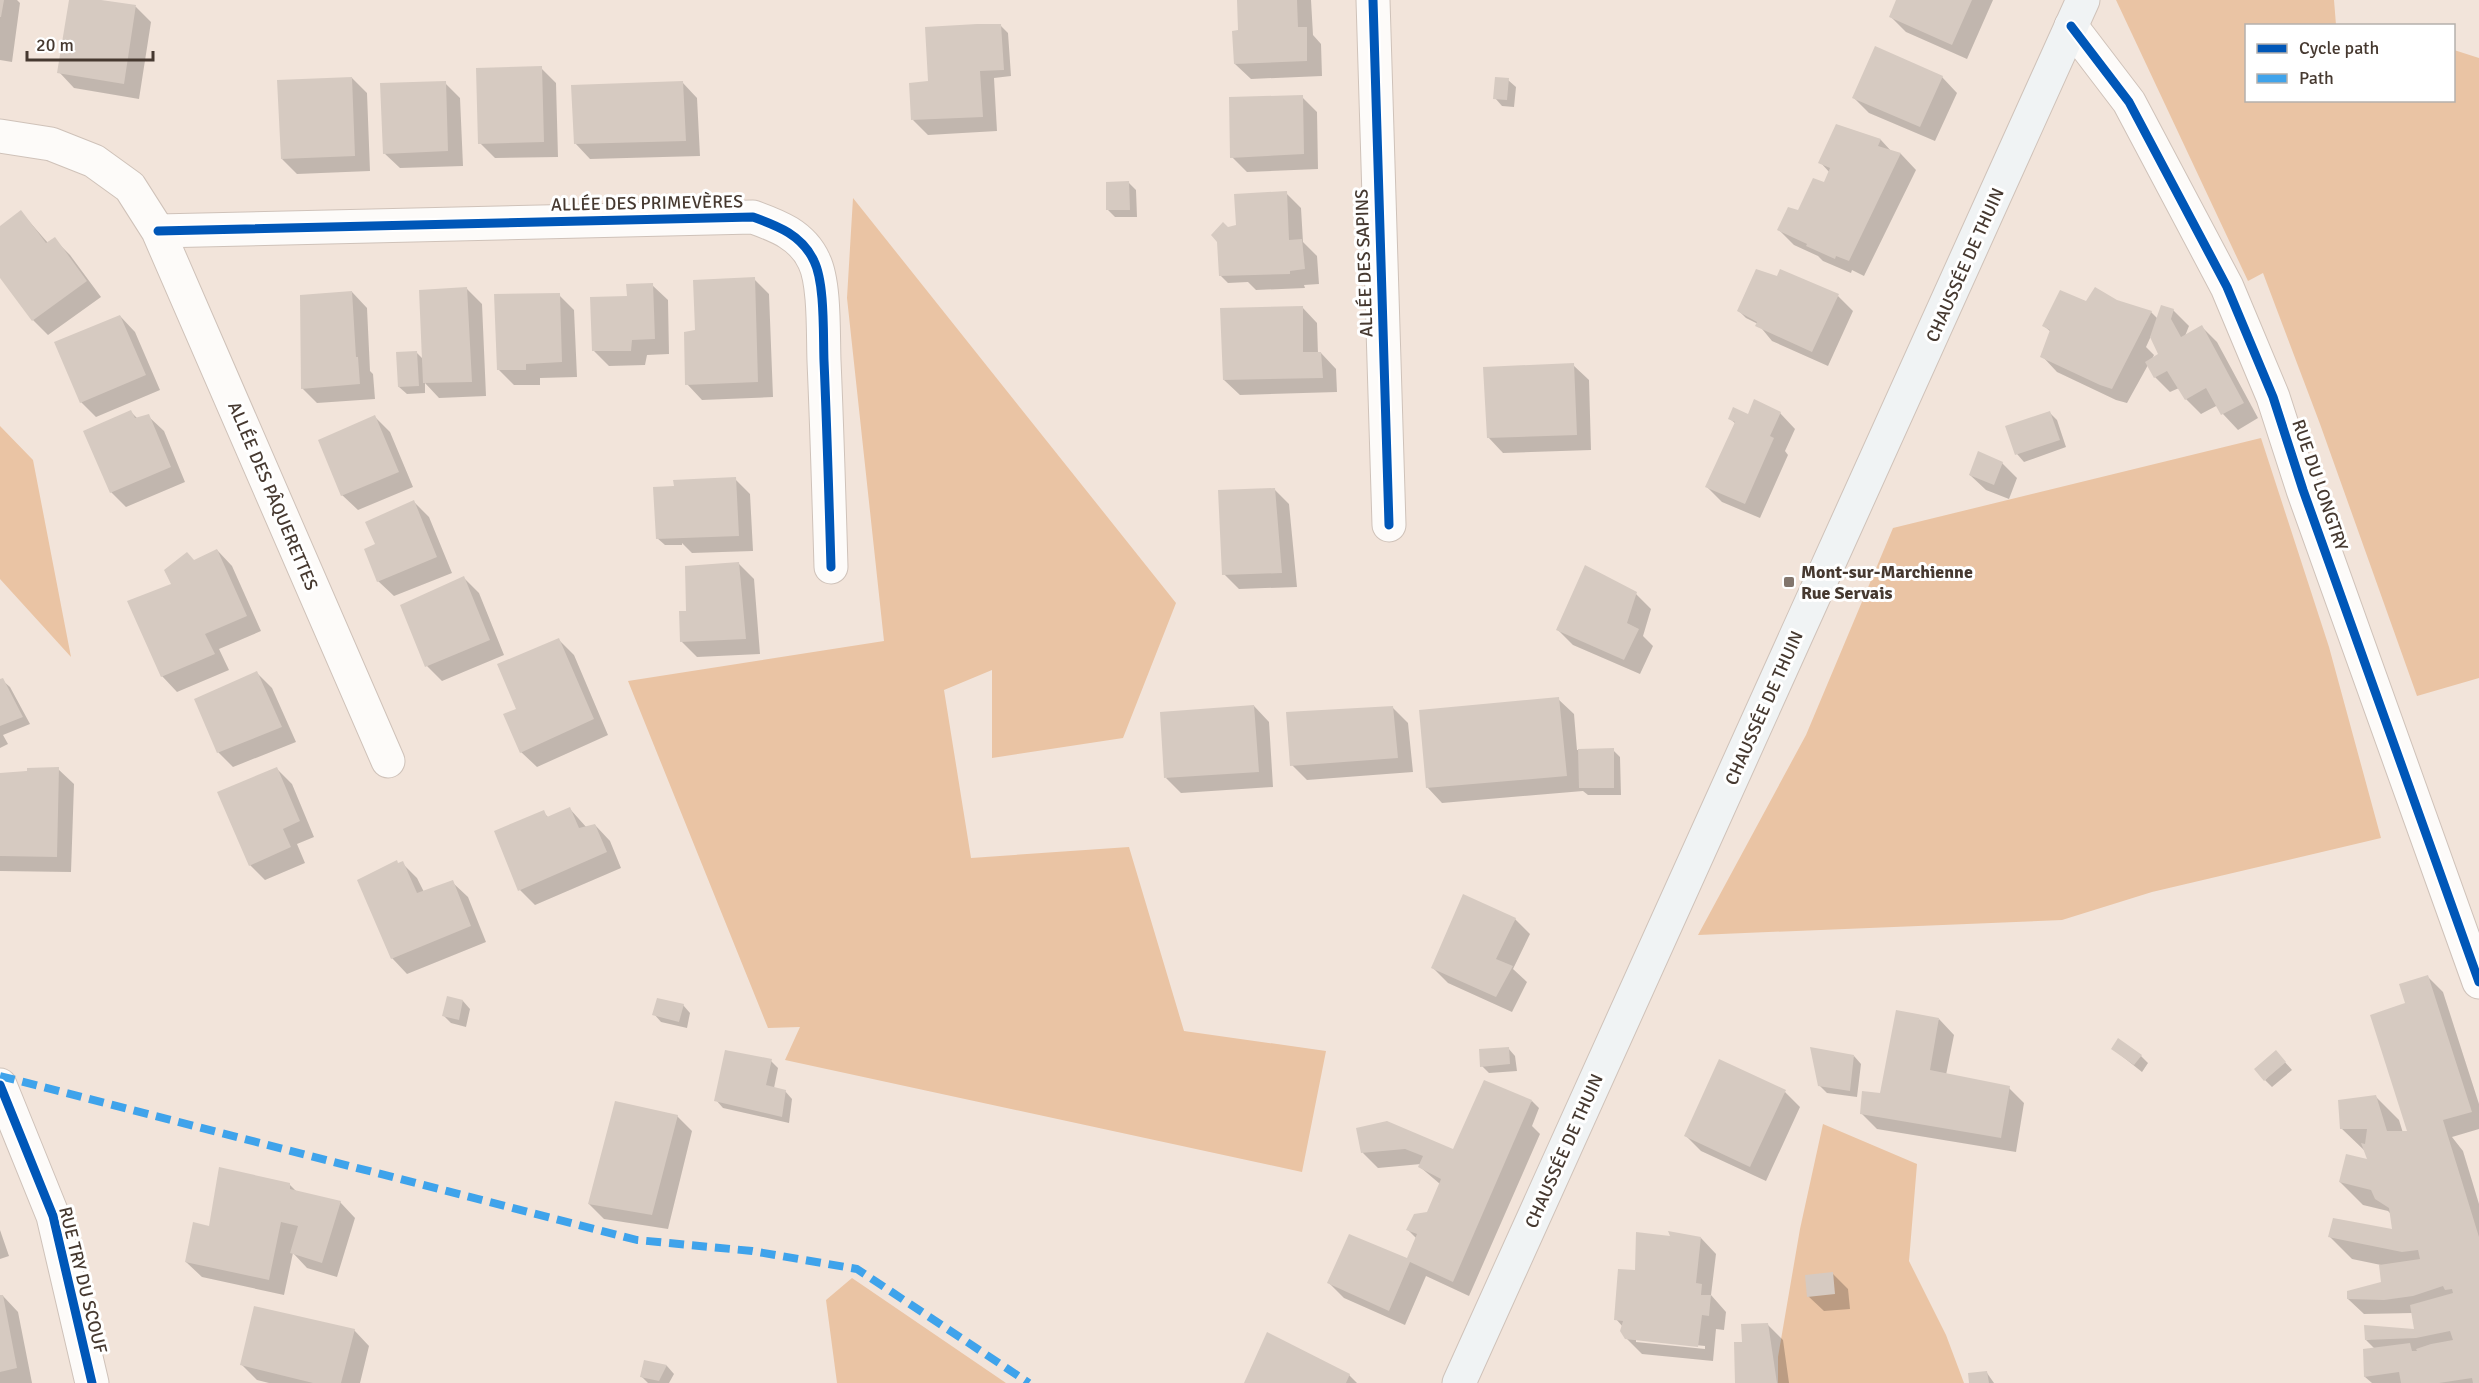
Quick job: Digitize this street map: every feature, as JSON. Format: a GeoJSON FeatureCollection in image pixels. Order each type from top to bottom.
{"type":"FeatureCollection","features":[{"type":"Feature","properties":{"kind":"main road","name":"CHAUSSÉE DE THUIN"},"geometry":{"type":"LineString","coordinates":[[1459,1383],[2077,13]]}},
{"type":"Feature","properties":{"kind":"street","name":"ALLÉE DES SAPINS"},"geometry":{"type":"LineString","coordinates":[[1373,0],[1389,525]]}},
{"type":"Feature","properties":{"kind":"street","name":"RUE DU LONGTRY"},"geometry":{"type":"LineString","coordinates":[[2077,13],[2129,102],[2227,287],[2273,397],[2303,490],[2479,982]]}},
{"type":"Feature","properties":{"kind":"street"},"geometry":{"type":"LineString","coordinates":[[0,136],[51,144],[94,161],[130,187],[158,231]]}},
{"type":"Feature","properties":{"kind":"street","name":"ALLÉE DES PRIMEVÈRES"},"geometry":{"type":"LineString","coordinates":[[158,231],[741,217],[753,217],[780,227],[802,242],[815,262],[819,282],[823,330],[831,567]]}},
{"type":"Feature","properties":{"kind":"street","name":"ALLÉE DES PÂQUERETTES"},"geometry":{"type":"LineString","coordinates":[[158,231],[388,761]]}},
{"type":"Feature","properties":{"kind":"street","name":"RUE TRY DU SCOUF"},"geometry":{"type":"LineString","coordinates":[[0,1085],[53,1216],[92,1383]]}},
{"type":"Feature","properties":{"kind":"shaded area"},"geometry":{"type":"Polygon","coordinates":[[[2116,0],[2334,0],[2336,24],[2245,24],[2245,102],[2455,102],[2455,50],[2479,58],[2479,678],[2417,696],[2320,424],[2263,273],[2248,281],[2116,0]]]}},
{"type":"Feature","properties":{"kind":"shaded area"},"geometry":{"type":"Polygon","coordinates":[[[853,198],[1176,603],[1123,738],[992,758],[992,670],[944,690],[971,858],[1129,847],[1184,1031],[1326,1051],[1302,1172],[785,1060],[800,1027],[768,1028],[628,681],[884,641],[847,298],[853,198]]]}},
{"type":"Feature","properties":{"kind":"shaded area"},"geometry":{"type":"Polygon","coordinates":[[[0,426],[33,460],[71,657],[0,579],[0,426]]]}},
{"type":"Feature","properties":{"kind":"shaded area"},"geometry":{"type":"Polygon","coordinates":[[[2261,438],[2329,647],[2381,838],[2152,892],[2062,920],[1698,935],[1806,735],[1893,528],[2261,438]]]}},
{"type":"Feature","properties":{"kind":"shaded area"},"geometry":{"type":"Polygon","coordinates":[[[1823,1124],[1917,1164],[1909,1261],[1946,1335],[1964,1383],[1778,1383],[1778,1357],[1800,1229],[1823,1124]]]}},
{"type":"Feature","properties":{"kind":"shaded area"},"geometry":{"type":"Polygon","coordinates":[[[852,1278],[1006,1383],[837,1383],[826,1300],[852,1278]]]}},
{"type":"Feature","properties":{"kind":"building"},"geometry":{"type":"Polygon","coordinates":[[[0,0],[4,0],[1,17],[0,17],[0,0]]]}},
{"type":"Feature","properties":{"kind":"building"},"geometry":{"type":"Polygon","coordinates":[[[69,0],[101,0],[136,5],[124,84],[57,73],[69,0]]]}},
{"type":"Feature","properties":{"kind":"building"},"geometry":{"type":"Polygon","coordinates":[[[1237,0],[1297,0],[1298,27],[1307,27],[1307,61],[1234,64],[1232,31],[1238,30],[1237,0]]]}},
{"type":"Feature","properties":{"kind":"building"},"geometry":{"type":"Polygon","coordinates":[[[1896,0],[1972,0],[1952,45],[1889,17],[1896,0]]]}},
{"type":"Feature","properties":{"kind":"building"},"geometry":{"type":"Polygon","coordinates":[[[1001,24],[1004,70],[980,71],[983,117],[911,120],[909,83],[928,81],[925,27],[1001,24]]]}},
{"type":"Feature","properties":{"kind":"building"},"geometry":{"type":"Polygon","coordinates":[[[1875,46],[1943,76],[1920,127],[1852,98],[1875,46]]]}},
{"type":"Feature","properties":{"kind":"building"},"geometry":{"type":"Polygon","coordinates":[[[542,66],[544,142],[478,144],[476,68],[542,66]]]}},
{"type":"Feature","properties":{"kind":"building"},"geometry":{"type":"Polygon","coordinates":[[[352,77],[355,156],[281,159],[277,80],[352,77]]]}},
{"type":"Feature","properties":{"kind":"building"},"geometry":{"type":"Polygon","coordinates":[[[1495,77],[1509,78],[1507,100],[1493,99],[1495,77]]]}},
{"type":"Feature","properties":{"kind":"building"},"geometry":{"type":"Polygon","coordinates":[[[446,81],[448,151],[383,154],[380,83],[446,81]]]}},
{"type":"Feature","properties":{"kind":"building"},"geometry":{"type":"Polygon","coordinates":[[[683,81],[686,141],[574,144],[571,85],[683,81]]]}},
{"type":"Feature","properties":{"kind":"building"},"geometry":{"type":"Polygon","coordinates":[[[1303,95],[1304,154],[1230,158],[1229,97],[1303,95]]]}},
{"type":"Feature","properties":{"kind":"building"},"geometry":{"type":"Polygon","coordinates":[[[1836,124],[1881,139],[1878,146],[1901,153],[1849,261],[1836,256],[1835,259],[1777,230],[1788,207],[1798,210],[1813,178],[1824,182],[1830,168],[1818,163],[1836,124]]]}},
{"type":"Feature","properties":{"kind":"building"},"geometry":{"type":"Polygon","coordinates":[[[1129,181],[1130,210],[1106,210],[1106,182],[1129,181]]]}},
{"type":"Feature","properties":{"kind":"building"},"geometry":{"type":"Polygon","coordinates":[[[1287,191],[1289,240],[1302,239],[1305,269],[1290,271],[1290,274],[1219,276],[1217,242],[1211,235],[1223,222],[1228,227],[1236,225],[1234,194],[1287,191]]]}},
{"type":"Feature","properties":{"kind":"building"},"geometry":{"type":"Polygon","coordinates":[[[21,210],[46,243],[55,237],[87,281],[32,321],[0,278],[0,226],[21,210]]]}},
{"type":"Feature","properties":{"kind":"building"},"geometry":{"type":"Polygon","coordinates":[[[1756,269],[1777,276],[1780,269],[1839,294],[1812,352],[1755,326],[1757,322],[1737,311],[1756,269]]]}},
{"type":"Feature","properties":{"kind":"building"},"geometry":{"type":"Polygon","coordinates":[[[755,277],[758,382],[685,385],[684,332],[695,330],[693,280],[755,277]]]}},
{"type":"Feature","properties":{"kind":"building"},"geometry":{"type":"Polygon","coordinates":[[[653,283],[655,339],[632,340],[631,351],[592,351],[590,297],[627,296],[626,284],[653,283]]]}},
{"type":"Feature","properties":{"kind":"building"},"geometry":{"type":"Polygon","coordinates":[[[467,287],[472,382],[423,383],[419,290],[467,287]]]}},
{"type":"Feature","properties":{"kind":"building"},"geometry":{"type":"Polygon","coordinates":[[[2095,287],[2117,300],[2152,311],[2112,389],[2040,357],[2050,330],[2042,326],[2060,290],[2086,301],[2095,287]]]}},
{"type":"Feature","properties":{"kind":"building"},"geometry":{"type":"Polygon","coordinates":[[[352,291],[360,384],[301,389],[300,295],[352,291]]]}},
{"type":"Feature","properties":{"kind":"building"},"geometry":{"type":"Polygon","coordinates":[[[560,293],[562,362],[526,364],[526,370],[497,370],[494,294],[560,293]]]}},
{"type":"Feature","properties":{"kind":"building"},"geometry":{"type":"Polygon","coordinates":[[[2161,305],[2174,309],[2171,319],[2181,337],[2202,325],[2244,403],[2221,415],[2206,388],[2185,400],[2167,371],[2154,378],[2145,362],[2158,354],[2150,337],[2161,305]]]}},
{"type":"Feature","properties":{"kind":"building"},"geometry":{"type":"Polygon","coordinates":[[[1303,306],[1303,352],[1321,352],[1323,378],[1223,380],[1220,308],[1303,306]]]}},
{"type":"Feature","properties":{"kind":"building"},"geometry":{"type":"Polygon","coordinates":[[[120,315],[146,375],[80,403],[54,342],[120,315]]]}},
{"type":"Feature","properties":{"kind":"building"},"geometry":{"type":"Polygon","coordinates":[[[417,351],[419,386],[398,387],[396,352],[417,351]]]}},
{"type":"Feature","properties":{"kind":"building"},"geometry":{"type":"Polygon","coordinates":[[[1574,363],[1577,435],[1487,438],[1483,367],[1574,363]]]}},
{"type":"Feature","properties":{"kind":"building"},"geometry":{"type":"Polygon","coordinates":[[[1754,399],[1781,412],[1770,436],[1774,438],[1745,504],[1705,487],[1735,422],[1728,419],[1733,407],[1748,414],[1754,399]]]}},
{"type":"Feature","properties":{"kind":"building"},"geometry":{"type":"Polygon","coordinates":[[[131,410],[135,418],[149,414],[171,467],[110,493],[83,431],[131,410]]]}},
{"type":"Feature","properties":{"kind":"building"},"geometry":{"type":"Polygon","coordinates":[[[2050,411],[2060,440],[2015,455],[2005,426],[2050,411]]]}},
{"type":"Feature","properties":{"kind":"building"},"geometry":{"type":"Polygon","coordinates":[[[375,415],[399,472],[341,496],[318,440],[375,415]]]}},
{"type":"Feature","properties":{"kind":"building"},"geometry":{"type":"Polygon","coordinates":[[[1978,451],[2003,462],[1994,485],[1969,475],[1978,451]]]}},
{"type":"Feature","properties":{"kind":"building"},"geometry":{"type":"Polygon","coordinates":[[[736,477],[739,536],[656,539],[653,487],[674,486],[673,480],[736,477]]]}},
{"type":"Feature","properties":{"kind":"building"},"geometry":{"type":"Polygon","coordinates":[[[1275,488],[1282,573],[1222,575],[1218,490],[1275,488]]]}},
{"type":"Feature","properties":{"kind":"building"},"geometry":{"type":"Polygon","coordinates":[[[414,500],[437,557],[377,582],[364,549],[375,544],[365,522],[414,500]]]}},
{"type":"Feature","properties":{"kind":"building"},"geometry":{"type":"Polygon","coordinates":[[[217,549],[247,616],[205,634],[215,654],[161,677],[127,601],[171,584],[164,570],[187,552],[194,560],[217,549]]]}},
{"type":"Feature","properties":{"kind":"building"},"geometry":{"type":"Polygon","coordinates":[[[739,562],[746,639],[680,642],[679,611],[686,611],[685,566],[739,562]]]}},
{"type":"Feature","properties":{"kind":"building"},"geometry":{"type":"Polygon","coordinates":[[[1585,565],[1637,592],[1627,623],[1639,629],[1624,660],[1556,630],[1585,565]]]}},
{"type":"Feature","properties":{"kind":"building"},"geometry":{"type":"Polygon","coordinates":[[[464,576],[490,640],[425,667],[400,605],[464,576]]]}},
{"type":"Feature","properties":{"kind":"building"},"geometry":{"type":"Polygon","coordinates":[[[559,638],[594,719],[520,753],[503,714],[516,709],[497,664],[559,638]]]}},
{"type":"Feature","properties":{"kind":"building"},"geometry":{"type":"Polygon","coordinates":[[[257,671],[282,727],[217,753],[194,699],[257,671]]]}},
{"type":"Feature","properties":{"kind":"building"},"geometry":{"type":"Polygon","coordinates":[[[3,678],[23,717],[0,726],[0,679],[3,678]]]}},
{"type":"Feature","properties":{"kind":"building"},"geometry":{"type":"Polygon","coordinates":[[[1559,697],[1567,776],[1426,788],[1419,710],[1559,697]]]}},
{"type":"Feature","properties":{"kind":"building"},"geometry":{"type":"Polygon","coordinates":[[[1254,705],[1259,772],[1164,778],[1160,712],[1254,705]]]}},
{"type":"Feature","properties":{"kind":"building"},"geometry":{"type":"Polygon","coordinates":[[[1393,706],[1398,758],[1290,766],[1286,712],[1393,706]]]}},
{"type":"Feature","properties":{"kind":"building"},"geometry":{"type":"Polygon","coordinates":[[[1614,748],[1614,788],[1579,788],[1578,749],[1614,748]]]}},
{"type":"Feature","properties":{"kind":"building"},"geometry":{"type":"Polygon","coordinates":[[[59,767],[57,857],[0,856],[0,773],[27,771],[27,768],[59,767]]]}},
{"type":"Feature","properties":{"kind":"building"},"geometry":{"type":"Polygon","coordinates":[[[277,767],[300,821],[283,829],[291,847],[249,866],[217,792],[277,767]]]}},
{"type":"Feature","properties":{"kind":"building"},"geometry":{"type":"Polygon","coordinates":[[[570,807],[579,828],[595,824],[607,852],[518,891],[494,831],[544,810],[547,817],[570,807]]]}},
{"type":"Feature","properties":{"kind":"building"},"geometry":{"type":"Polygon","coordinates":[[[397,860],[398,863],[403,861],[417,893],[453,880],[471,926],[391,959],[357,880],[397,860]]]}},
{"type":"Feature","properties":{"kind":"building"},"geometry":{"type":"Polygon","coordinates":[[[1463,894],[1516,918],[1496,959],[1513,966],[1496,997],[1431,968],[1463,894]]]}},
{"type":"Feature","properties":{"kind":"building"},"geometry":{"type":"Polygon","coordinates":[[[2428,975],[2472,1112],[2443,1120],[2479,1237],[2479,1383],[2473,1383],[2472,1378],[2439,1383],[2401,1383],[2399,1372],[2364,1377],[2363,1349],[2410,1343],[2412,1351],[2417,1351],[2416,1349],[2431,1344],[2453,1340],[2450,1331],[2416,1338],[2365,1340],[2364,1325],[2414,1329],[2410,1305],[2453,1293],[2452,1289],[2445,1290],[2443,1286],[2413,1296],[2384,1300],[2347,1299],[2347,1291],[2381,1282],[2379,1265],[2420,1259],[2418,1250],[2402,1252],[2328,1237],[2333,1218],[2392,1229],[2389,1208],[2375,1199],[2371,1190],[2339,1182],[2346,1154],[2367,1159],[2361,1143],[2365,1144],[2367,1129],[2340,1129],[2338,1100],[2376,1095],[2387,1131],[2407,1131],[2370,1015],[2405,1003],[2399,984],[2428,975]]]}},
{"type":"Feature","properties":{"kind":"building"},"geometry":{"type":"Polygon","coordinates":[[[447,996],[463,1000],[459,1020],[442,1016],[447,996]]]}},
{"type":"Feature","properties":{"kind":"building"},"geometry":{"type":"Polygon","coordinates":[[[657,998],[684,1004],[679,1022],[652,1015],[657,998]]]}},
{"type":"Feature","properties":{"kind":"building"},"geometry":{"type":"Polygon","coordinates":[[[1896,1010],[1939,1018],[1930,1070],[2010,1086],[2001,1138],[1860,1114],[1862,1091],[1880,1093],[1896,1010]]]}},
{"type":"Feature","properties":{"kind":"building"},"geometry":{"type":"Polygon","coordinates":[[[2118,1038],[2142,1055],[2134,1065],[2111,1049],[2118,1038]]]}},
{"type":"Feature","properties":{"kind":"building"},"geometry":{"type":"Polygon","coordinates":[[[1509,1047],[1510,1064],[1480,1067],[1479,1049],[1509,1047]]]}},
{"type":"Feature","properties":{"kind":"building"},"geometry":{"type":"Polygon","coordinates":[[[1810,1047],[1854,1055],[1850,1091],[1818,1086],[1810,1047]]]}},
{"type":"Feature","properties":{"kind":"building"},"geometry":{"type":"Polygon","coordinates":[[[725,1050],[772,1059],[766,1085],[786,1090],[782,1117],[714,1101],[725,1050]]]}},
{"type":"Feature","properties":{"kind":"building"},"geometry":{"type":"Polygon","coordinates":[[[2276,1050],[2286,1062],[2264,1081],[2254,1069],[2276,1050]]]}},
{"type":"Feature","properties":{"kind":"building"},"geometry":{"type":"Polygon","coordinates":[[[1719,1059],[1786,1090],[1750,1167],[1684,1136],[1719,1059]]]}},
{"type":"Feature","properties":{"kind":"building"},"geometry":{"type":"Polygon","coordinates":[[[1484,1080],[1532,1100],[1453,1282],[1410,1262],[1389,1311],[1327,1283],[1349,1234],[1407,1258],[1417,1234],[1406,1230],[1414,1214],[1427,1212],[1441,1179],[1418,1167],[1423,1156],[1405,1149],[1361,1153],[1356,1128],[1387,1121],[1453,1149],[1484,1080]]]}},
{"type":"Feature","properties":{"kind":"building"},"geometry":{"type":"Polygon","coordinates":[[[615,1101],[678,1115],[652,1215],[588,1204],[615,1101]]]}},
{"type":"Feature","properties":{"kind":"building"},"geometry":{"type":"Polygon","coordinates":[[[219,1167],[290,1183],[290,1189],[341,1201],[322,1263],[290,1253],[298,1226],[281,1222],[269,1280],[185,1262],[193,1222],[209,1226],[219,1167]]]}},
{"type":"Feature","properties":{"kind":"building"},"geometry":{"type":"Polygon","coordinates":[[[1668,1231],[1701,1237],[1696,1283],[1702,1284],[1701,1295],[1711,1295],[1709,1316],[1702,1315],[1698,1347],[1625,1339],[1620,1331],[1623,1321],[1614,1320],[1618,1269],[1635,1270],[1636,1232],[1670,1236],[1668,1231]]]}},
{"type":"Feature","properties":{"kind":"building"},"geometry":{"type":"Polygon","coordinates":[[[1833,1272],[1835,1294],[1807,1297],[1805,1275],[1833,1272]]]}},
{"type":"Feature","properties":{"kind":"building"},"geometry":{"type":"Polygon","coordinates":[[[0,1295],[3,1295],[17,1368],[0,1372],[0,1295]]]}},
{"type":"Feature","properties":{"kind":"building"},"geometry":{"type":"Polygon","coordinates":[[[254,1306],[355,1329],[341,1383],[313,1383],[240,1365],[254,1306]]]}},
{"type":"Feature","properties":{"kind":"building"},"geometry":{"type":"Polygon","coordinates":[[[1768,1323],[1777,1383],[1735,1383],[1734,1342],[1742,1342],[1741,1324],[1768,1323]]]}},
{"type":"Feature","properties":{"kind":"building"},"geometry":{"type":"Polygon","coordinates":[[[1267,1332],[1350,1374],[1346,1383],[1244,1383],[1267,1332]]]}},
{"type":"Feature","properties":{"kind":"building"},"geometry":{"type":"Polygon","coordinates":[[[644,1360],[667,1365],[659,1381],[640,1377],[644,1360]]]}},
{"type":"Feature","properties":{"kind":"building"},"geometry":{"type":"Polygon","coordinates":[[[1987,1371],[1989,1383],[1969,1383],[1968,1373],[1987,1371]]]}},
{"type":"Feature","properties":{"kind":"marked path"},"geometry":{"type":"LineString","coordinates":[[0,1076],[637,1240],[752,1251],[857,1269],[1029,1383]]}},
{"type":"Feature","properties":{"kind":"cycle path"},"geometry":{"type":"LineString","coordinates":[[1373,0],[1389,525]]}},
{"type":"Feature","properties":{"kind":"cycle path"},"geometry":{"type":"LineString","coordinates":[[2071,26],[2129,102],[2227,287],[2273,397],[2303,490],[2479,982]]}},
{"type":"Feature","properties":{"kind":"cycle path"},"geometry":{"type":"LineString","coordinates":[[158,231],[753,217],[780,228],[796,238],[809,252],[818,271],[822,295],[831,567]]}},
{"type":"Feature","properties":{"kind":"cycle path"},"geometry":{"type":"LineString","coordinates":[[0,1085],[53,1216],[92,1383]]}},
{"type":"Feature","properties":{"kind":"place","name":"Mont-sur-Marchienne Rue Servais"},"geometry":{"type":"Point","coordinates":[1789,582]}}]}
